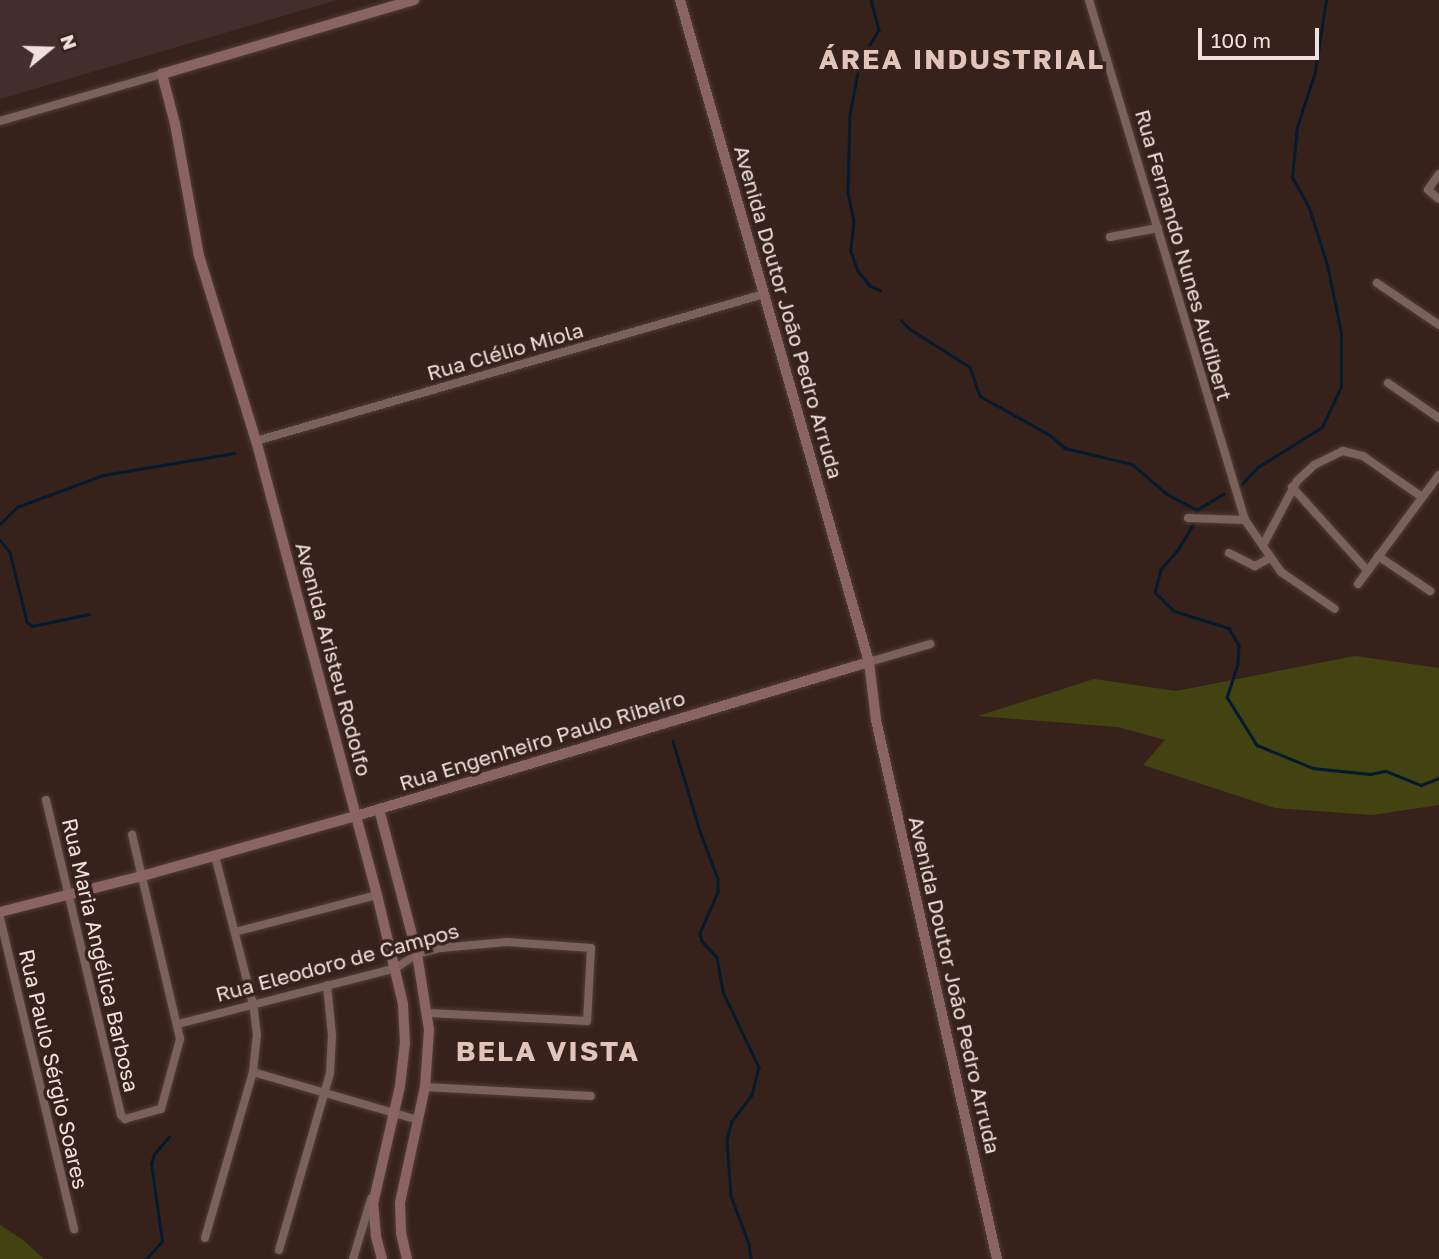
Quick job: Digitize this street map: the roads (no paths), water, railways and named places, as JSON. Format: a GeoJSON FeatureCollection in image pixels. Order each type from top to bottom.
{"type":"FeatureCollection","features":[{"type":"Feature","properties":{"kind":"street"},"geometry":{"type":"LineString","coordinates":[[0,121],[414,0]]}},
{"type":"Feature","properties":{"kind":"street","name":"Avenida Doutor João Pedro Arruda"},"geometry":{"type":"LineString","coordinates":[[680,0],[862,635],[862,657],[869,662],[864,682],[876,720],[997,1259]]}},
{"type":"Feature","properties":{"kind":"street","name":"Rua Fernando Nunes Audibert"},"geometry":{"type":"LineString","coordinates":[[1089,0],[1245,520]]}},
{"type":"Feature","properties":{"kind":"street","name":"Avenida Aristeu Rodolfo"},"geometry":{"type":"LineString","coordinates":[[162,74],[199,256],[256,441],[396,968],[405,1023],[403,1062],[395,1113],[377,1179],[373,1218],[382,1259]]}},
{"type":"Feature","properties":{"kind":"street"},"geometry":{"type":"LineString","coordinates":[[1439,174],[1428,190],[1439,198]]}},
{"type":"Feature","properties":{"kind":"street"},"geometry":{"type":"LineString","coordinates":[[1110,237],[1158,228]]}},
{"type":"Feature","properties":{"kind":"street"},"geometry":{"type":"LineString","coordinates":[[1377,283],[1439,325]]}},
{"type":"Feature","properties":{"kind":"street","name":"Rua Clélio Miola"},"geometry":{"type":"LineString","coordinates":[[256,441],[764,294]]}},
{"type":"Feature","properties":{"kind":"street"},"geometry":{"type":"LineString","coordinates":[[1388,383],[1439,418]]}},
{"type":"Feature","properties":{"kind":"street"},"geometry":{"type":"LineString","coordinates":[[1263,545],[1292,487],[1314,465],[1343,451],[1353,451],[1422,498]]}},
{"type":"Feature","properties":{"kind":"street"},"geometry":{"type":"LineString","coordinates":[[1358,584],[1439,475]]}},
{"type":"Feature","properties":{"kind":"street"},"geometry":{"type":"LineString","coordinates":[[1292,487],[1368,571]]}},
{"type":"Feature","properties":{"kind":"street"},"geometry":{"type":"LineString","coordinates":[[1188,518],[1245,520],[1270,558],[1295,584],[1335,609]]}},
{"type":"Feature","properties":{"kind":"street"},"geometry":{"type":"LineString","coordinates":[[1228,553],[1255,566],[1270,558]]}},
{"type":"Feature","properties":{"kind":"street"},"geometry":{"type":"LineString","coordinates":[[1378,556],[1430,590]]}},
{"type":"Feature","properties":{"kind":"street","name":"Rua Engenheiro Paulo Ribeiro"},"geometry":{"type":"LineString","coordinates":[[0,912],[142,876],[356,816],[930,644]]}},
{"type":"Feature","properties":{"kind":"street","name":"Rua Maria Angélica Barbosa"},"geometry":{"type":"LineString","coordinates":[[46,800],[123,1118],[160,1109],[179,1047],[178,1024]]}},
{"type":"Feature","properties":{"kind":"street"},"geometry":{"type":"LineString","coordinates":[[379,809],[417,954],[428,1013],[425,1087],[400,1203],[401,1233],[407,1259]]}},
{"type":"Feature","properties":{"kind":"street"},"geometry":{"type":"LineString","coordinates":[[132,835],[178,1024]]}},
{"type":"Feature","properties":{"kind":"street"},"geometry":{"type":"LineString","coordinates":[[205,1238],[253,1072],[257,1035],[253,1004],[215,856]]}},
{"type":"Feature","properties":{"kind":"street"},"geometry":{"type":"LineString","coordinates":[[235,933],[377,895]]}},
{"type":"Feature","properties":{"kind":"street","name":"Rua Paulo Sérgio Soares"},"geometry":{"type":"LineString","coordinates":[[0,918],[74,1229]]}},
{"type":"Feature","properties":{"kind":"street","name":"Rua Eleodoro de Campos"},"geometry":{"type":"LineString","coordinates":[[178,1024],[396,968],[417,954],[482,942],[591,948],[587,1021],[428,1013]]}},
{"type":"Feature","properties":{"kind":"street"},"geometry":{"type":"LineString","coordinates":[[279,1250],[326,1093],[332,1054],[327,985]]}},
{"type":"Feature","properties":{"kind":"street"},"geometry":{"type":"LineString","coordinates":[[253,1072],[418,1120]]}},
{"type":"Feature","properties":{"kind":"street"},"geometry":{"type":"LineString","coordinates":[[425,1087],[591,1096]]}},
{"type":"Feature","properties":{"kind":"street"},"geometry":{"type":"LineString","coordinates":[[353,1259],[377,1179]]}},
{"type":"Feature","properties":{"kind":"waterway"},"geometry":{"type":"LineString","coordinates":[[871,0],[879,30],[860,62],[850,115],[848,193],[854,221],[851,251],[858,271],[870,286],[880,290]]}},
{"type":"Feature","properties":{"kind":"waterway"},"geometry":{"type":"LineString","coordinates":[[1241,485],[1258,467],[1322,427],[1341,387],[1341,333],[1327,265],[1309,208],[1292,177],[1297,127],[1315,72],[1326,0]]}},
{"type":"Feature","properties":{"kind":"waterway"},"geometry":{"type":"LineString","coordinates":[[901,320],[910,329],[970,367],[980,396],[1050,435],[1065,448],[1132,464],[1167,494],[1197,510]]}},
{"type":"Feature","properties":{"kind":"waterway"},"geometry":{"type":"LineString","coordinates":[[0,524],[17,507],[103,475],[234,453]]}},
{"type":"Feature","properties":{"kind":"waterway"},"geometry":{"type":"LineString","coordinates":[[1224,494],[1197,510],[1195,522],[1179,549],[1161,570],[1155,592],[1174,611],[1229,628],[1239,645],[1238,664],[1227,697],[1257,745],[1313,768],[1370,774],[1386,771],[1421,785],[1439,778]]}},
{"type":"Feature","properties":{"kind":"waterway"},"geometry":{"type":"LineString","coordinates":[[0,540],[10,552],[27,622],[32,626],[89,614]]}},
{"type":"Feature","properties":{"kind":"waterway"},"geometry":{"type":"LineString","coordinates":[[673,741],[700,831],[718,879],[718,892],[700,933],[702,941],[717,957],[723,992],[759,1067],[752,1095],[732,1122],[727,1139],[731,1196],[749,1244],[751,1259]]}},
{"type":"Feature","properties":{"kind":"waterway"},"geometry":{"type":"LineString","coordinates":[[146,1259],[162,1241],[151,1164],[154,1154],[169,1137]]}},
{"type":"Feature","properties":{"kind":"district","name":"ÁREA INDUSTRIAL"},"geometry":{"type":"Point","coordinates":[962,59]}},
{"type":"Feature","properties":{"kind":"district","name":"BELA VISTA"},"geometry":{"type":"Point","coordinates":[548,1051]}}]}
